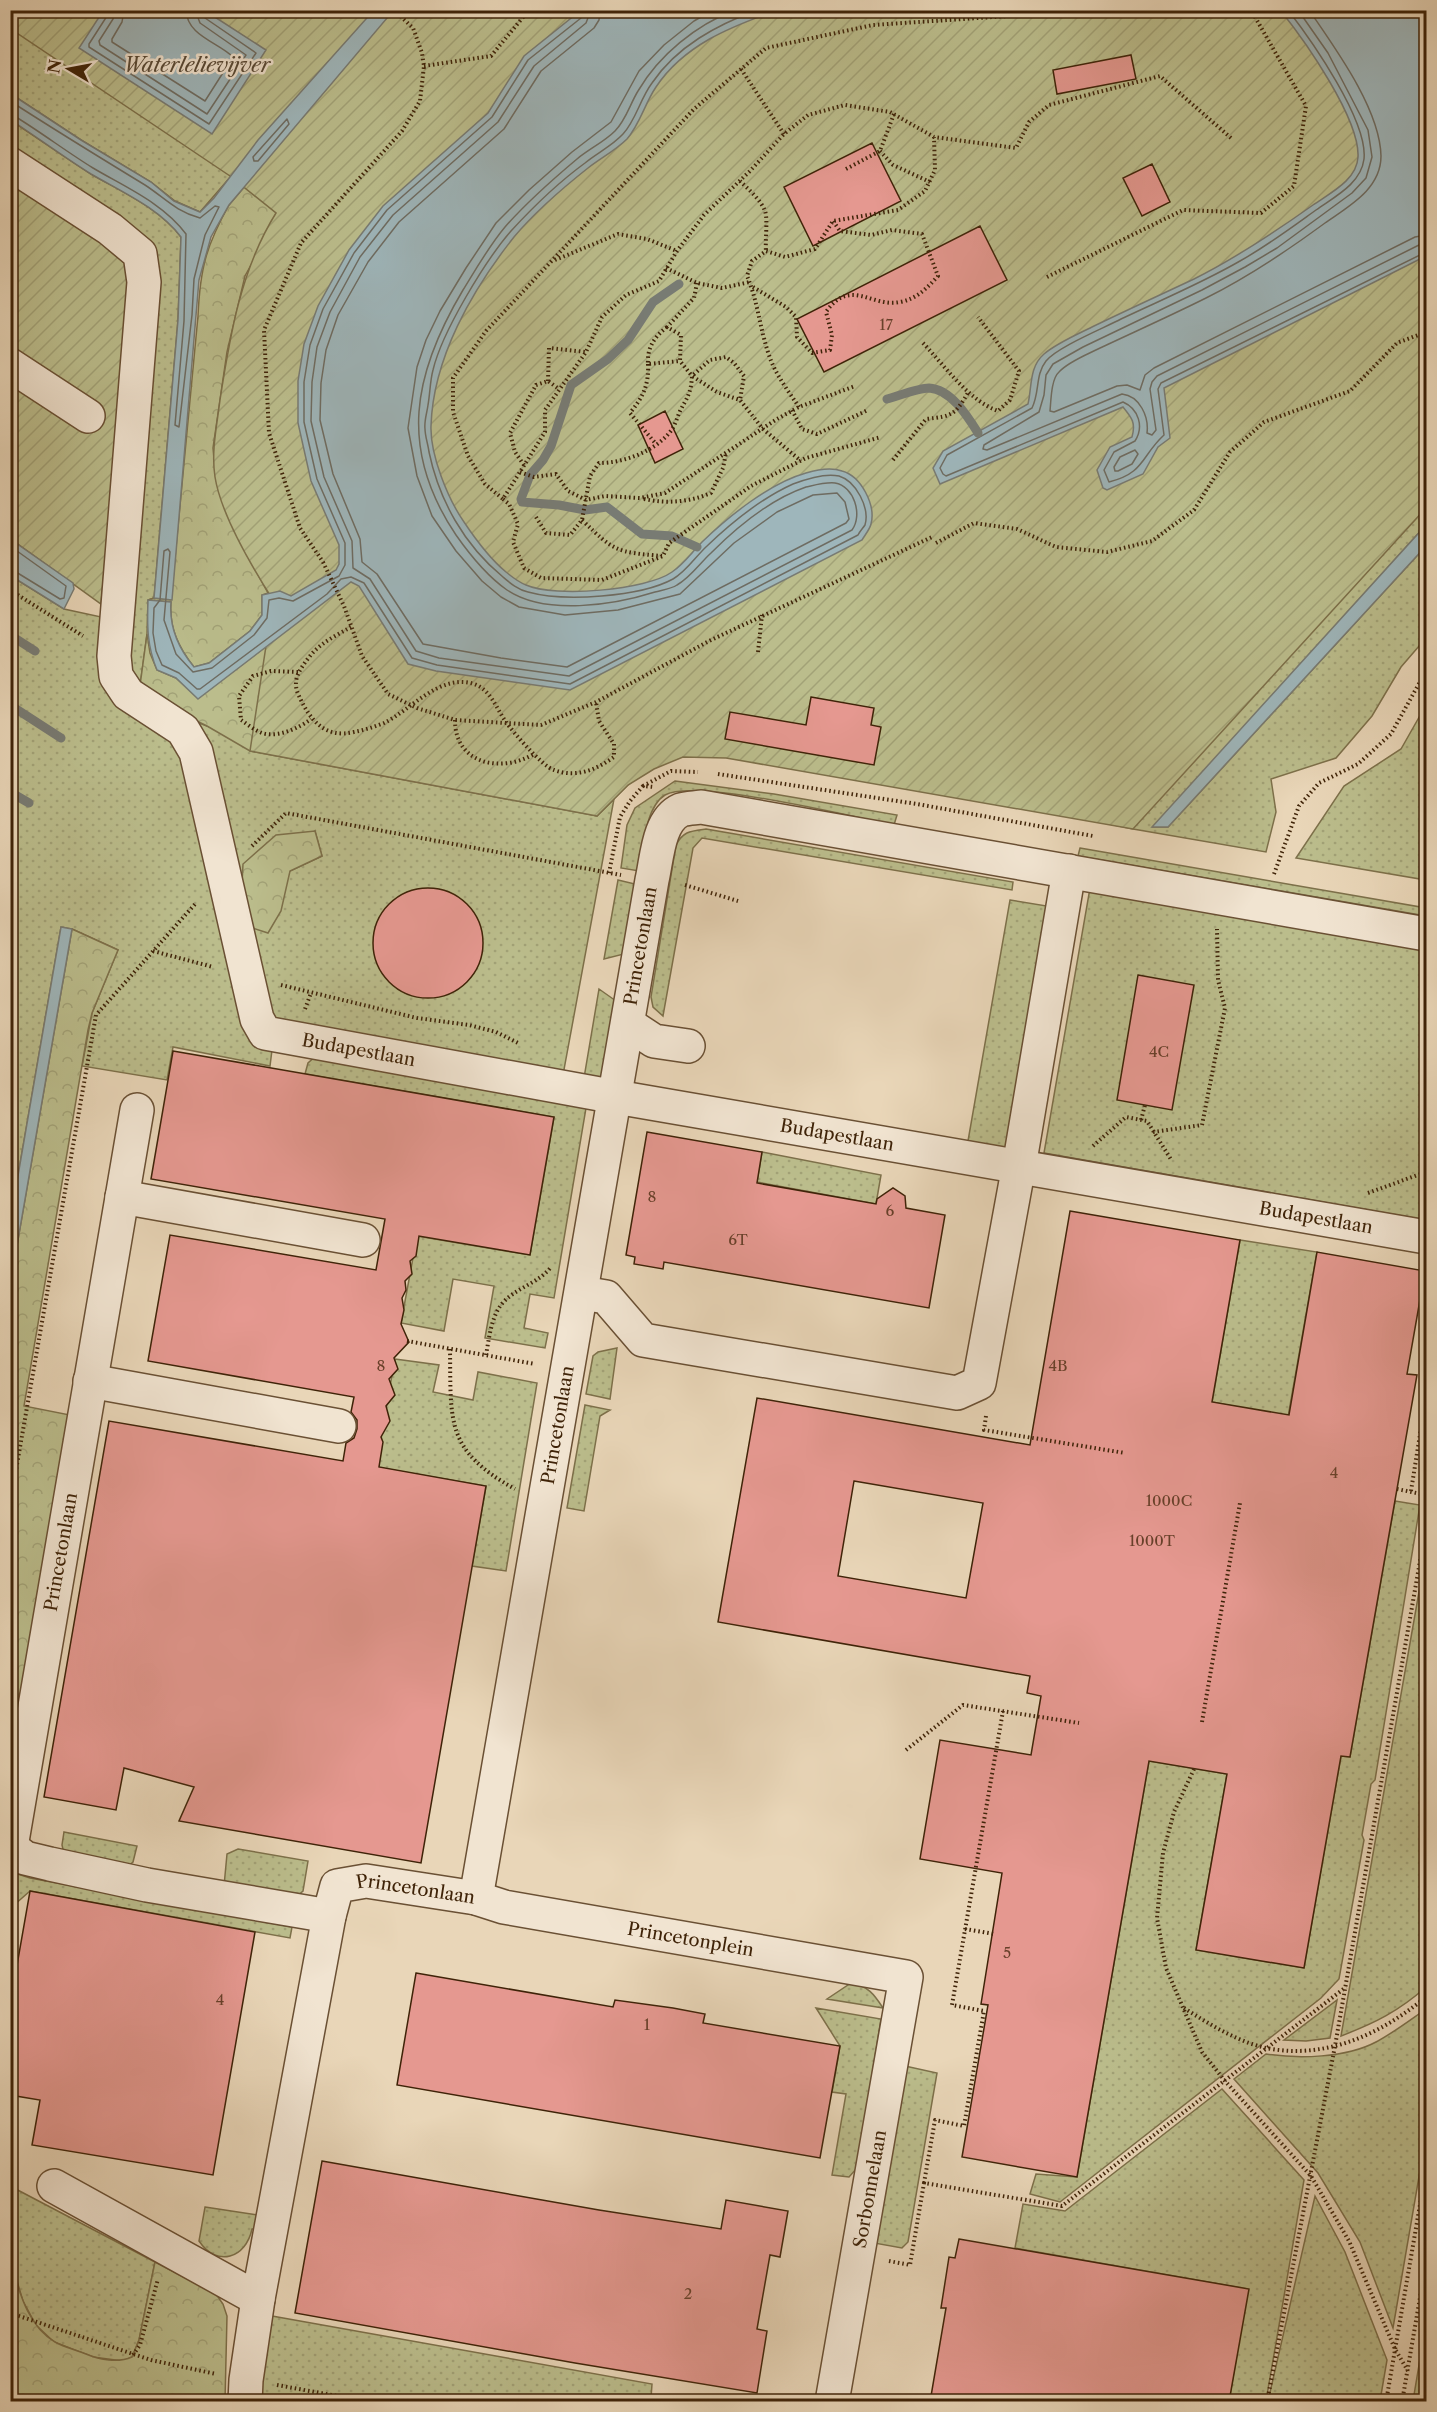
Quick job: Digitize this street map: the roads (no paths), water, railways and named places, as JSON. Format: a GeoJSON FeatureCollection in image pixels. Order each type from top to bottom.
{"type":"FeatureCollection","features":[{"type":"Feature","properties":{"kind":"street","name":"Budapestlaan"},"geometry":{"type":"LineString","coordinates":[[10,164],[110,229],[140,254],[144,282],[114,656],[116,676],[128,694],[183,730],[196,752],[246,975],[257,1019],[265,1033],[616,1097],[1426,1237]]}},
{"type":"Feature","properties":{"kind":"street"},"geometry":{"type":"LineString","coordinates":[[10,365],[88,416]]}},
{"type":"Feature","properties":{"kind":"street","name":"Princetonlaan"},"geometry":{"type":"LineString","coordinates":[[245,2390],[258,2299],[329,1916],[337,1886],[366,1881],[476,1898],[616,1097],[642,1023],[652,880],[668,820],[681,810],[701,807],[1069,871]]}},
{"type":"Feature","properties":{"kind":"street"},"geometry":{"type":"LineString","coordinates":[[582,1293],[606,1297],[643,1340],[957,1393],[979,1383],[1019,1166],[1069,871],[1426,934]]}},
{"type":"Feature","properties":{"kind":"street"},"geometry":{"type":"LineString","coordinates":[[642,1023],[654,1041],[688,1046]]}},
{"type":"Feature","properties":{"kind":"street","name":"Princetonlaan"},"geometry":{"type":"LineString","coordinates":[[137,1110],[11,1847],[25,1858],[82,1871],[147,1885],[329,1916]]}},
{"type":"Feature","properties":{"kind":"street"},"geometry":{"type":"LineString","coordinates":[[122,1197],[363,1240]]}},
{"type":"Feature","properties":{"kind":"street"},"geometry":{"type":"LineString","coordinates":[[90,1381],[339,1426]]}},
{"type":"Feature","properties":{"kind":"street","name":"Princetonplein"},"geometry":{"type":"LineString","coordinates":[[476,1898],[504,1907],[906,1977]]}},
{"type":"Feature","properties":{"kind":"street","name":"Sorbonnelaan"},"geometry":{"type":"LineString","coordinates":[[832,2402],[906,1977]]}},
{"type":"Feature","properties":{"kind":"street"},"geometry":{"type":"LineString","coordinates":[[54,2186],[258,2299]]}},
{"type":"Feature","properties":{"kind":"water","name":"Waterlelievijver"},"geometry":{"type":"Polygon","coordinates":[[[204,10],[266,50],[212,134],[79,48],[103,11],[204,10]]]}},
{"type":"Feature","properties":{"kind":"water"},"geometry":{"type":"Polygon","coordinates":[[[374,10],[393,11],[229,205],[211,237],[199,280],[172,600],[154,598],[178,320],[181,237],[151,209],[91,174],[11,120],[11,94],[151,182],[174,201],[200,212],[214,198],[258,140],[374,10]]]}},
{"type":"Feature","properties":{"kind":"water"},"geometry":{"type":"Polygon","coordinates":[[[580,11],[775,11],[709,39],[680,60],[656,87],[627,139],[579,175],[540,210],[514,237],[484,279],[447,350],[433,401],[431,438],[433,450],[446,489],[458,512],[483,548],[511,576],[526,585],[558,591],[600,590],[660,578],[676,569],[737,511],[764,492],[792,478],[814,471],[838,470],[849,474],[861,485],[871,508],[869,530],[862,540],[570,690],[436,671],[408,664],[359,586],[351,582],[198,699],[176,678],[157,670],[148,636],[148,600],[171,602],[173,628],[183,652],[194,667],[209,663],[250,631],[262,615],[262,595],[280,591],[291,596],[336,570],[339,564],[339,545],[311,481],[298,423],[298,381],[304,344],[318,306],[349,250],[383,206],[488,113],[524,56],[580,11]]]}},
{"type":"Feature","properties":{"kind":"water"},"geometry":{"type":"Polygon","coordinates":[[[1281,11],[1421,11],[1426,19],[1426,256],[1164,388],[1170,438],[1158,447],[1143,474],[1107,490],[1103,488],[1097,470],[1110,447],[1132,437],[1134,428],[1132,421],[1123,407],[940,484],[933,468],[943,451],[1028,404],[1036,365],[1049,350],[1225,262],[1270,235],[1334,191],[1353,173],[1358,157],[1350,122],[1316,60],[1281,11]]]}},
{"type":"Feature","properties":{"kind":"water"},"geometry":{"type":"Polygon","coordinates":[[[1426,525],[1426,546],[1168,827],[1152,827],[1426,525]]]}},
{"type":"Feature","properties":{"kind":"water"},"geometry":{"type":"Polygon","coordinates":[[[10,539],[73,583],[74,589],[64,609],[11,576],[10,539]]]}},
{"type":"Feature","properties":{"kind":"water"},"geometry":{"type":"Polygon","coordinates":[[[61,927],[72,929],[11,1280],[11,1216],[61,927]]]}},
{"type":"Feature","properties":{"kind":"waterway"},"geometry":{"type":"LineString","coordinates":[[679,284],[653,302],[628,340],[608,359],[571,385],[551,446],[530,475],[521,499],[522,502],[585,510],[607,507],[642,534],[672,536],[697,547]]}},
{"type":"Feature","properties":{"kind":"waterway"},"geometry":{"type":"LineString","coordinates":[[887,399],[925,388],[937,390],[952,398],[978,433]]}},
{"type":"Feature","properties":{"kind":"waterway"},"geometry":{"type":"LineString","coordinates":[[10,635],[35,651]]}},
{"type":"Feature","properties":{"kind":"waterway"},"geometry":{"type":"LineString","coordinates":[[10,705],[61,738]]}},
{"type":"Feature","properties":{"kind":"waterway"},"geometry":{"type":"LineString","coordinates":[[10,792],[29,803]]}}]}
